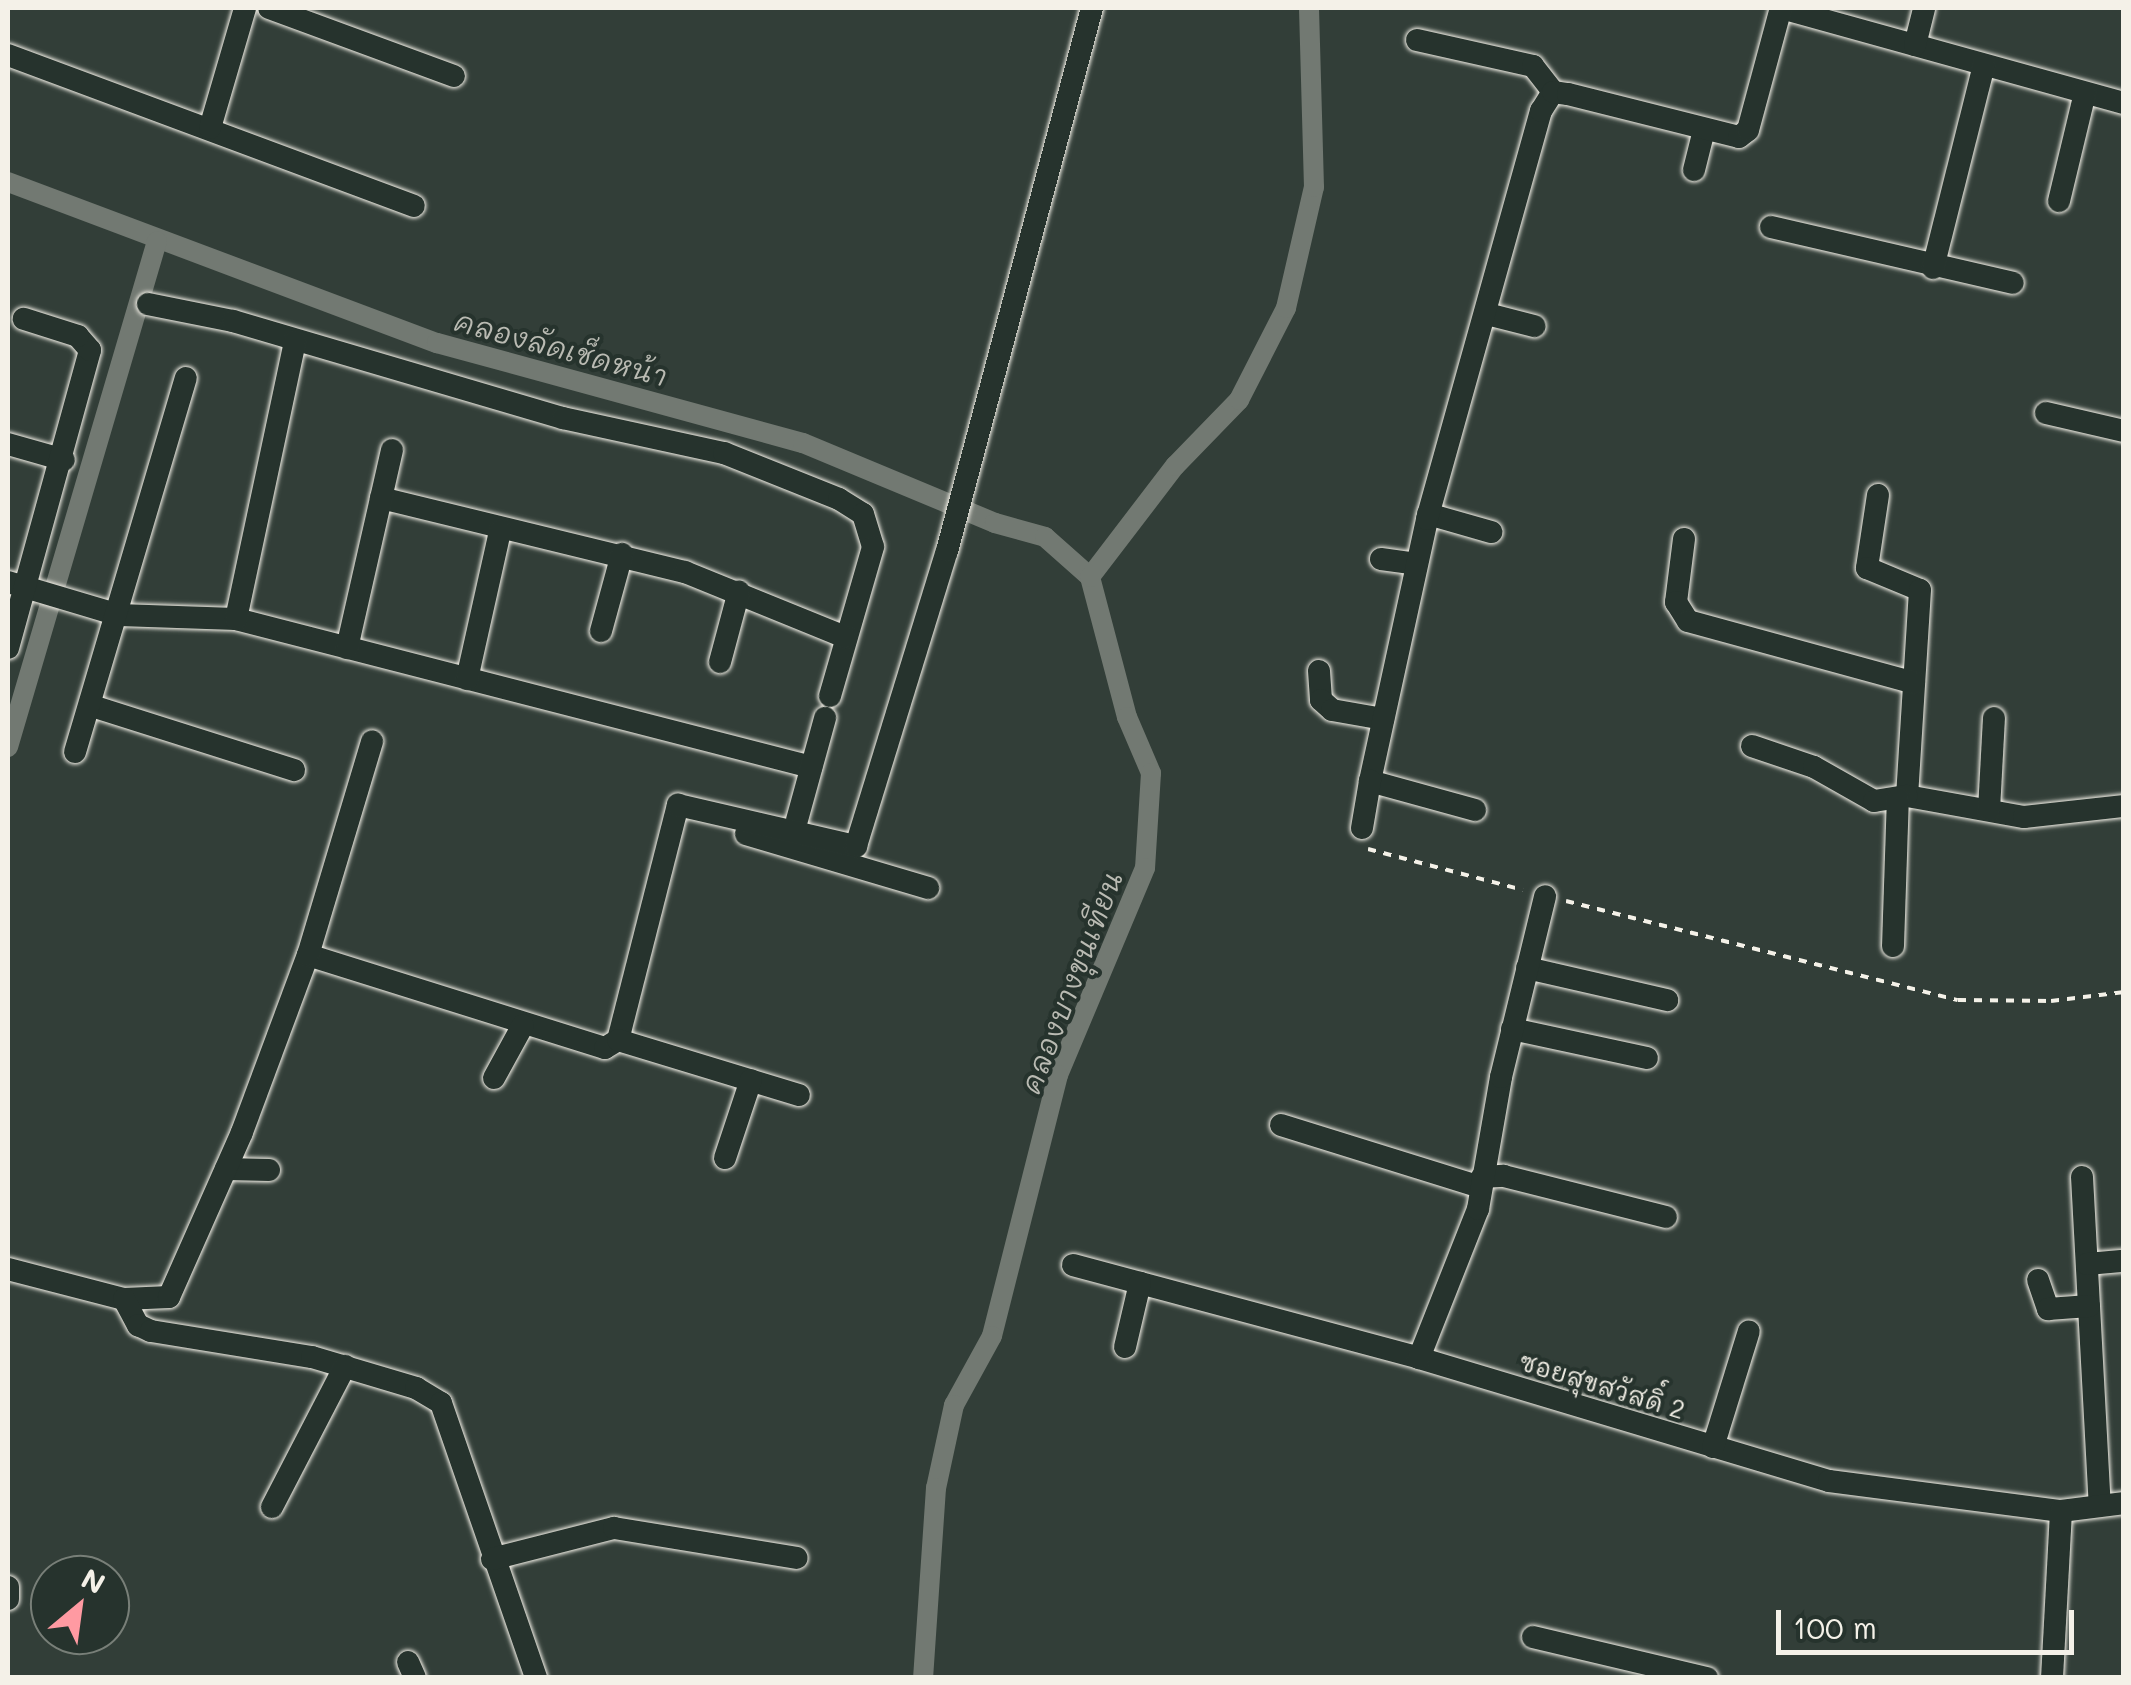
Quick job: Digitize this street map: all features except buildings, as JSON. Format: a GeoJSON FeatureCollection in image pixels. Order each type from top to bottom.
{"type":"FeatureCollection","features":[{"type":"Feature","properties":{"kind":"street"},"geometry":{"type":"LineString","coordinates":[[210,128],[246,8]]}},
{"type":"Feature","properties":{"kind":"street"},"geometry":{"type":"LineString","coordinates":[[269,8],[454,76]]}},
{"type":"Feature","properties":{"kind":"street"},"geometry":{"type":"LineString","coordinates":[[308,954],[606,1048],[618,1040],[675,814],[687,802],[856,846],[947,552],[1092,8]]}},
{"type":"Feature","properties":{"kind":"street"},"geometry":{"type":"LineString","coordinates":[[1417,40],[1533,66],[1553,92],[1703,132],[1739,137],[1748,130],[1781,8],[2124,104]]}},
{"type":"Feature","properties":{"kind":"street"},"geometry":{"type":"LineString","coordinates":[[1915,45],[1924,8]]}},
{"type":"Feature","properties":{"kind":"street"},"geometry":{"type":"LineString","coordinates":[[8,56],[414,206]]}},
{"type":"Feature","properties":{"kind":"street"},"geometry":{"type":"LineString","coordinates":[[1933,268],[1984,65]]}},
{"type":"Feature","properties":{"kind":"street"},"geometry":{"type":"LineString","coordinates":[[1362,828],[1428,514],[1541,110],[1553,92]]}},
{"type":"Feature","properties":{"kind":"street"},"geometry":{"type":"LineString","coordinates":[[2059,201],[2086,93]]}},
{"type":"Feature","properties":{"kind":"street"},"geometry":{"type":"LineString","coordinates":[[1694,170],[1703,132]]}},
{"type":"Feature","properties":{"kind":"street"},"geometry":{"type":"LineString","coordinates":[[1771,227],[1933,268],[2012,283]]}},
{"type":"Feature","properties":{"kind":"street"},"geometry":{"type":"LineString","coordinates":[[148,304],[294,340],[472,394],[724,453],[840,499],[863,514],[873,547],[844,637],[797,820]]}},
{"type":"Feature","properties":{"kind":"street"},"geometry":{"type":"LineString","coordinates":[[1487,314],[1534,326]]}},
{"type":"Feature","properties":{"kind":"street"},"geometry":{"type":"LineString","coordinates":[[8,648],[35,590],[90,350],[78,336],[24,319]]}},
{"type":"Feature","properties":{"kind":"street"},"geometry":{"type":"LineString","coordinates":[[236,618],[294,340]]}},
{"type":"Feature","properties":{"kind":"street"},"geometry":{"type":"LineString","coordinates":[[75,752],[119,616],[186,378]]}},
{"type":"Feature","properties":{"kind":"street"},"geometry":{"type":"LineString","coordinates":[[2046,413],[2124,430]]}},
{"type":"Feature","properties":{"kind":"street"},"geometry":{"type":"LineString","coordinates":[[8,444],[64,460]]}},
{"type":"Feature","properties":{"kind":"street"},"geometry":{"type":"LineString","coordinates":[[347,648],[392,450]]}},
{"type":"Feature","properties":{"kind":"street"},"geometry":{"type":"LineString","coordinates":[[1878,495],[1866,563],[1870,572],[1920,588],[1893,946]]}},
{"type":"Feature","properties":{"kind":"street"},"geometry":{"type":"LineString","coordinates":[[381,498],[500,531],[622,554],[739,591],[844,637]]}},
{"type":"Feature","properties":{"kind":"street"},"geometry":{"type":"LineString","coordinates":[[1428,514],[1492,532]]}},
{"type":"Feature","properties":{"kind":"street"},"geometry":{"type":"LineString","coordinates":[[467,679],[500,531]]}},
{"type":"Feature","properties":{"kind":"street"},"geometry":{"type":"LineString","coordinates":[[1684,538],[1676,602],[1688,620],[1914,684]]}},
{"type":"Feature","properties":{"kind":"street"},"geometry":{"type":"LineString","coordinates":[[601,632],[622,554]]}},
{"type":"Feature","properties":{"kind":"street"},"geometry":{"type":"LineString","coordinates":[[1381,558],[1416,564]]}},
{"type":"Feature","properties":{"kind":"street"},"geometry":{"type":"LineString","coordinates":[[35,590],[119,616],[236,618],[811,767]]}},
{"type":"Feature","properties":{"kind":"street"},"geometry":{"type":"LineString","coordinates":[[720,662],[739,591]]}},
{"type":"Feature","properties":{"kind":"street"},"geometry":{"type":"LineString","coordinates":[[1318,670],[1321,700],[1332,710],[1383,719]]}},
{"type":"Feature","properties":{"kind":"street"},"geometry":{"type":"LineString","coordinates":[[92,706],[294,770]]}},
{"type":"Feature","properties":{"kind":"street"},"geometry":{"type":"LineString","coordinates":[[1990,810],[1994,718]]}},
{"type":"Feature","properties":{"kind":"street"},"geometry":{"type":"LineString","coordinates":[[8,1270],[124,1300],[168,1297],[226,1168],[308,954],[372,741]]}},
{"type":"Feature","properties":{"kind":"street"},"geometry":{"type":"LineString","coordinates":[[1752,746],[1814,768],[1874,801],[1902,797],[2024,817],[2124,806]]}},
{"type":"Feature","properties":{"kind":"street"},"geometry":{"type":"LineString","coordinates":[[1370,781],[1475,810]]}},
{"type":"Feature","properties":{"kind":"street"},"geometry":{"type":"LineString","coordinates":[[675,814],[928,888]]}},
{"type":"Feature","properties":{"kind":"street"},"geometry":{"type":"LineString","coordinates":[[1419,1358],[1478,1209],[1512,1029],[1545,896]]}},
{"type":"Feature","properties":{"kind":"street"},"geometry":{"type":"LineString","coordinates":[[1527,968],[1667,1000]]}},
{"type":"Feature","properties":{"kind":"street"},"geometry":{"type":"LineString","coordinates":[[494,1078],[523,1024]]}},
{"type":"Feature","properties":{"kind":"street"},"geometry":{"type":"LineString","coordinates":[[1512,1029],[1647,1058]]}},
{"type":"Feature","properties":{"kind":"street"},"geometry":{"type":"LineString","coordinates":[[618,1040],[799,1095]]}},
{"type":"Feature","properties":{"kind":"street"},"geometry":{"type":"LineString","coordinates":[[725,1158],[751,1080]]}},
{"type":"Feature","properties":{"kind":"street"},"geometry":{"type":"LineString","coordinates":[[1281,1124],[1481,1182],[1504,1176],[1666,1217]]}},
{"type":"Feature","properties":{"kind":"street"},"geometry":{"type":"LineString","coordinates":[[226,1168],[269,1170]]}},
{"type":"Feature","properties":{"kind":"street"},"geometry":{"type":"LineString","coordinates":[[2082,1177],[2100,1506]]}},
{"type":"Feature","properties":{"kind":"street"},"geometry":{"type":"LineString","coordinates":[[2087,1264],[2124,1261]]}},
{"type":"Feature","properties":{"kind":"street","name":"ซอยสุขสวัสดิ์ 2"},"geometry":{"type":"LineString","coordinates":[[1073,1265],[1419,1358],[1828,1480],[2060,1511],[2124,1503]]}},
{"type":"Feature","properties":{"kind":"street"},"geometry":{"type":"LineString","coordinates":[[2038,1280],[2048,1309],[2089,1306]]}},
{"type":"Feature","properties":{"kind":"street"},"geometry":{"type":"LineString","coordinates":[[1125,1347],[1140,1283]]}},
{"type":"Feature","properties":{"kind":"street"},"geometry":{"type":"LineString","coordinates":[[124,1300],[138,1324],[151,1331],[345,1366],[441,1403],[536,1678]]}},
{"type":"Feature","properties":{"kind":"street"},"geometry":{"type":"LineString","coordinates":[[1713,1446],[1748,1331]]}},
{"type":"Feature","properties":{"kind":"street"},"geometry":{"type":"LineString","coordinates":[[272,1507],[345,1366]]}},
{"type":"Feature","properties":{"kind":"street"},"geometry":{"type":"LineString","coordinates":[[2052,1678],[2060,1511]]}},
{"type":"Feature","properties":{"kind":"street"},"geometry":{"type":"LineString","coordinates":[[492,1559],[614,1528],[797,1558]]}},
{"type":"Feature","properties":{"kind":"street"},"geometry":{"type":"LineString","coordinates":[[8,1587],[8,1600]]}},
{"type":"Feature","properties":{"kind":"street"},"geometry":{"type":"LineString","coordinates":[[1533,1636],[1707,1678]]}},
{"type":"Feature","properties":{"kind":"path"},"geometry":{"type":"LineString","coordinates":[[1362,828],[1358,846],[1958,1000],[2052,1001],[2124,992]]}},
{"type":"Feature","properties":{"kind":"waterway","name":"คลองบางขุนเทียน"},"geometry":{"type":"LineString","coordinates":[[1090,577],[1175,466],[1239,400],[1286,308],[1314,187],[1309,8]]}},
{"type":"Feature","properties":{"kind":"waterway","name":"คลองลัดเช็ดหน้า"},"geometry":{"type":"LineString","coordinates":[[8,182],[437,343],[803,443],[995,523],[1045,537],[1090,577],[1127,717],[1151,773],[1145,868],[1058,1075],[992,1336],[954,1405],[936,1488],[923,1678]]}},
{"type":"Feature","properties":{"kind":"waterway"},"geometry":{"type":"LineString","coordinates":[[8,747],[157,241]]}}]}
